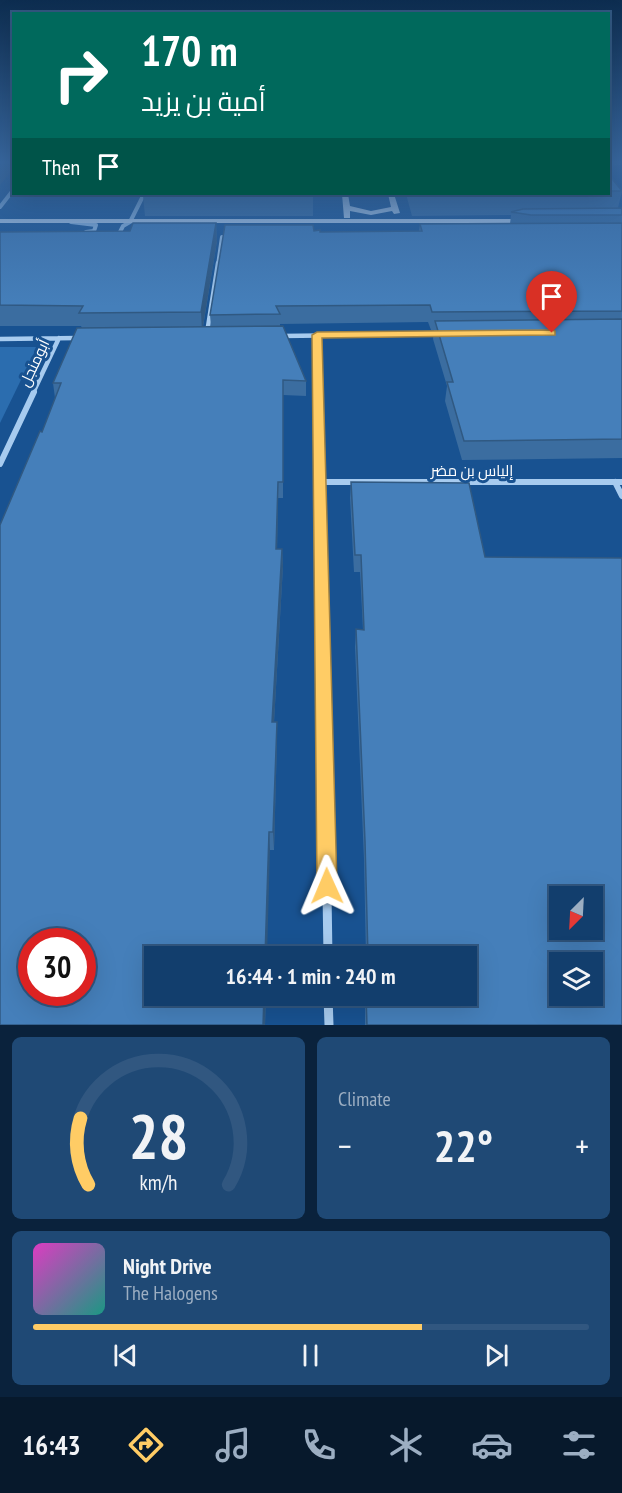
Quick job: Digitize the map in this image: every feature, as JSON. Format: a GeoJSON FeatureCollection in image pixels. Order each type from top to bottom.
{"type":"FeatureCollection","features":[{"type":"Feature","properties":{"kind":"street"},"geometry":{"type":"LineString","coordinates":[[130,236],[120,232],[123,226],[130,222],[136,211]]}},
{"type":"Feature","properties":{"kind":"street"},"geometry":{"type":"LineString","coordinates":[[347,211],[348,220]]}},
{"type":"Feature","properties":{"kind":"street"},"geometry":{"type":"LineString","coordinates":[[361,211],[371,213],[381,211]]}},
{"type":"Feature","properties":{"kind":"street"},"geometry":{"type":"LineString","coordinates":[[395,211],[398,220]]}},
{"type":"Feature","properties":{"kind":"street"},"geometry":{"type":"LineString","coordinates":[[0,221],[530,221]]}},
{"type":"Feature","properties":{"kind":"street"},"geometry":{"type":"LineString","coordinates":[[52,221],[96,225],[94,231],[79,235]]}},
{"type":"Feature","properties":{"kind":"street"},"geometry":{"type":"LineString","coordinates":[[428,221],[470,224],[472,228]]}},
{"type":"Feature","properties":{"kind":"street"},"geometry":{"type":"LineString","coordinates":[[498,226],[518,221]]}},
{"type":"Feature","properties":{"kind":"street"},"geometry":{"type":"LineString","coordinates":[[79,235],[105,237]]}},
{"type":"Feature","properties":{"kind":"street"},"geometry":{"type":"LineString","coordinates":[[117,237],[130,236]]}},
{"type":"Feature","properties":{"kind":"street"},"geometry":{"type":"LineString","coordinates":[[210,237],[234,236]]}},
{"type":"Feature","properties":{"kind":"street"},"geometry":{"type":"LineString","coordinates":[[217,336],[206,337],[222,237]]}},
{"type":"Feature","properties":{"kind":"street"},"geometry":{"type":"LineString","coordinates":[[273,336],[446,334]]}},
{"type":"Feature","properties":{"kind":"street"},"geometry":{"type":"LineString","coordinates":[[317,335],[328,946]]}},
{"type":"Feature","properties":{"kind":"street","name":"أبومنجل"},"geometry":{"type":"LineString","coordinates":[[0,464],[59,338]]}},
{"type":"Feature","properties":{"kind":"street"},"geometry":{"type":"LineString","coordinates":[[0,339],[82,338]]}},
{"type":"Feature","properties":{"kind":"street","name":"إلياس بن مضر"},"geometry":{"type":"LineString","coordinates":[[321,482],[619,482]]}},
{"type":"Feature","properties":{"kind":"street"},"geometry":{"type":"LineString","coordinates":[[619,482],[622,496]]}},
{"type":"Feature","properties":{"kind":"street"},"geometry":{"type":"LineString","coordinates":[[328,1006],[329,1025]]}},
{"type":"Feature","properties":{"kind":"shaded area"},"geometry":{"type":"Polygon","coordinates":[[[0,347],[37,347],[0,423],[0,347]]]}},
{"type":"Feature","properties":{"kind":"building"},"geometry":{"type":"Polygon","coordinates":[[[622,211],[622,215],[531,215],[511,212],[622,211]]]}},
{"type":"Feature","properties":{"kind":"building"},"geometry":{"type":"Polygon","coordinates":[[[133,223],[216,223],[201,312],[79,313],[83,306],[0,305],[0,232],[130,231],[133,223]]]}},
{"type":"Feature","properties":{"kind":"building"},"geometry":{"type":"Polygon","coordinates":[[[622,223],[622,311],[432,312],[430,305],[276,306],[280,314],[210,315],[225,225],[313,225],[314,231],[320,230],[320,232],[422,231],[420,224],[622,223]]]}},
{"type":"Feature","properties":{"kind":"building"},"geometry":{"type":"Polygon","coordinates":[[[622,319],[622,439],[464,441],[447,382],[453,382],[435,321],[622,319]]]}},
{"type":"Feature","properties":{"kind":"building"},"geometry":{"type":"Polygon","coordinates":[[[283,326],[306,381],[283,380],[283,482],[278,482],[276,549],[282,549],[272,722],[277,722],[273,832],[269,832],[265,946],[144,946],[144,1006],[264,1006],[263,1025],[0,1025],[0,525],[40,431],[42,432],[61,383],[53,383],[77,328],[283,326]]]}},
{"type":"Feature","properties":{"kind":"building"},"geometry":{"type":"Polygon","coordinates":[[[351,482],[469,483],[485,557],[622,558],[622,1025],[367,1025],[366,1006],[477,1006],[477,946],[368,946],[356,629],[364,630],[361,555],[355,555],[351,482]]]}},
{"type":"Feature","properties":{"kind":"route"},"geometry":{"type":"LineString","coordinates":[[327,886],[317,335],[552,333]]}}]}
